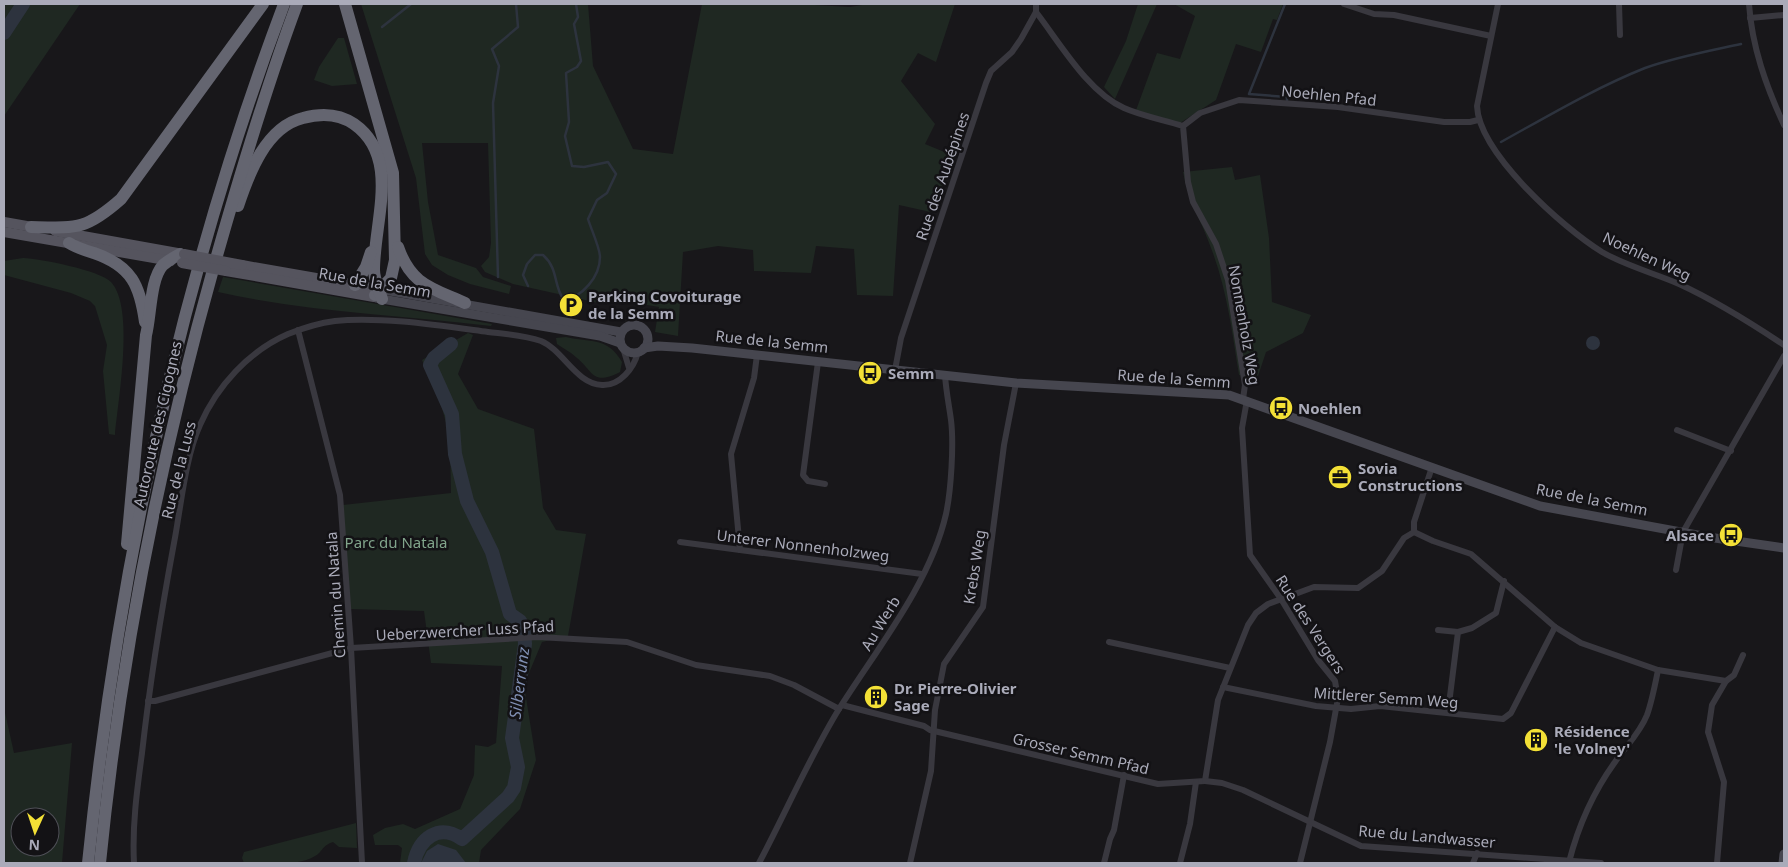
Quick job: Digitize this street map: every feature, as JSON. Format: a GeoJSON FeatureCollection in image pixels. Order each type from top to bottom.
{"type":"FeatureCollection","features":[{"type":"Feature","properties":{"kind":"highway"},"geometry":{"type":"LineString","coordinates":[[31,227],[70,228],[85,225],[96,220],[121,199],[263,4]]}},
{"type":"Feature","properties":{"kind":"highway","name":"Autoroute des Cigognes"},"geometry":{"type":"LineString","coordinates":[[88,863],[101,742],[128,579],[154,446],[197,271],[232,153],[284,4]]}},
{"type":"Feature","properties":{"kind":"highway","name":"Autoroute des Cigognes"},"geometry":{"type":"LineString","coordinates":[[100,863],[114,744],[139,582],[188,354],[244,158],[297,4]]}},
{"type":"Feature","properties":{"kind":"highway"},"geometry":{"type":"LineString","coordinates":[[346,4],[393,172],[395,260],[391,278],[378,295]]}},
{"type":"Feature","properties":{"kind":"highway"},"geometry":{"type":"LineString","coordinates":[[212,271],[224,251],[239,203],[264,148],[282,128],[297,119],[315,115],[332,115],[348,120],[370,139],[378,154],[383,173],[374,271],[378,295]]}},
{"type":"Feature","properties":{"kind":"highway"},"geometry":{"type":"LineString","coordinates":[[355,285],[366,267],[377,230]]}},
{"type":"Feature","properties":{"kind":"highway"},"geometry":{"type":"LineString","coordinates":[[395,238],[403,260],[411,274],[421,284],[465,304]]}},
{"type":"Feature","properties":{"kind":"highway"},"geometry":{"type":"LineString","coordinates":[[68,243],[78,249],[110,260],[129,274],[136,284],[143,303],[146,335],[134,484],[124,559],[128,579]]}},
{"type":"Feature","properties":{"kind":"highway"},"geometry":{"type":"LineString","coordinates":[[146,335],[151,317],[154,284],[158,273],[179,258]]}},
{"type":"Feature","properties":{"kind":"main road"},"geometry":{"type":"LineString","coordinates":[[4,222],[179,258]]}},
{"type":"Feature","properties":{"kind":"main road"},"geometry":{"type":"LineString","coordinates":[[4,232],[179,258]]}},
{"type":"Feature","properties":{"kind":"main road","name":"Rue de la Semm"},"geometry":{"type":"LineString","coordinates":[[179,258],[242,265],[355,285],[378,295],[465,304],[621,332]]}},
{"type":"Feature","properties":{"kind":"main road","name":"Rue de la Semm"},"geometry":{"type":"LineString","coordinates":[[179,258],[226,271],[378,295],[600,336],[622,345]]}},
{"type":"Feature","properties":{"kind":"main road"},"geometry":{"type":"LineString","coordinates":[[635,325],[642,328],[648,336],[641,350],[630,352],[622,345],[621,332],[627,326],[635,325]]}},
{"type":"Feature","properties":{"kind":"main road","name":"Rue de la Semm"},"geometry":{"type":"LineString","coordinates":[[648,336],[692,348]]}},
{"type":"Feature","properties":{"kind":"main road","name":"Rue de la Semm"},"geometry":{"type":"LineString","coordinates":[[641,350],[692,348],[1016,383],[1203,392],[1245,400],[1540,506],[1784,548]]}},
{"type":"Feature","properties":{"kind":"main road"},"geometry":{"type":"LineString","coordinates":[[1783,863],[1784,854]]}},
{"type":"Feature","properties":{"kind":"street","name":"Rue des Aubépines"},"geometry":{"type":"LineString","coordinates":[[895,370],[901,338],[985,85],[991,71],[1012,52],[1022,39],[1036,12],[1036,4]]}},
{"type":"Feature","properties":{"kind":"street"},"geometry":{"type":"LineString","coordinates":[[1344,4],[1374,14],[1394,15],[1491,36]]}},
{"type":"Feature","properties":{"kind":"street"},"geometry":{"type":"LineString","coordinates":[[1478,120],[1477,106],[1498,4]]}},
{"type":"Feature","properties":{"kind":"street"},"geometry":{"type":"LineString","coordinates":[[1619,4],[1620,35]]}},
{"type":"Feature","properties":{"kind":"street"},"geometry":{"type":"LineString","coordinates":[[1749,4],[1759,61],[1784,125]]}},
{"type":"Feature","properties":{"kind":"street"},"geometry":{"type":"LineString","coordinates":[[1036,12],[1082,73],[1108,99],[1125,108],[1183,126]]}},
{"type":"Feature","properties":{"kind":"street"},"geometry":{"type":"LineString","coordinates":[[1750,18],[1784,15]]}},
{"type":"Feature","properties":{"kind":"street","name":"Noehlen Pfad"},"geometry":{"type":"LineString","coordinates":[[1183,126],[1200,113],[1239,100],[1338,107],[1444,122],[1470,122],[1478,120]]}},
{"type":"Feature","properties":{"kind":"street","name":"Noehlen Weg"},"geometry":{"type":"LineString","coordinates":[[1478,120],[1521,184],[1546,208],[1603,252],[1711,300],[1784,345]]}},
{"type":"Feature","properties":{"kind":"street","name":"Nonnenholz Weg"},"geometry":{"type":"LineString","coordinates":[[1183,126],[1184,157],[1193,202],[1216,244],[1228,280],[1245,385],[1245,400]]}},
{"type":"Feature","properties":{"kind":"street","name":"Rue de la Luss"},"geometry":{"type":"LineString","coordinates":[[134,863],[132,834],[148,701],[183,494],[198,428],[211,402],[228,379],[252,355],[280,338],[298,330],[335,321],[363,320],[451,327],[523,336],[542,342],[588,381],[595,384],[614,384],[625,377],[641,350]]}},
{"type":"Feature","properties":{"kind":"street","name":"Chemin du Natala"},"geometry":{"type":"LineString","coordinates":[[298,330],[340,495],[351,648],[362,863]]}},
{"type":"Feature","properties":{"kind":"street"},"geometry":{"type":"LineString","coordinates":[[622,345],[629,368]]}},
{"type":"Feature","properties":{"kind":"street"},"geometry":{"type":"LineString","coordinates":[[740,550],[731,454],[754,378],[757,355]]}},
{"type":"Feature","properties":{"kind":"street"},"geometry":{"type":"LineString","coordinates":[[1676,570],[1683,532],[1784,356]]}},
{"type":"Feature","properties":{"kind":"street"},"geometry":{"type":"LineString","coordinates":[[818,362],[803,475],[808,481],[825,484]]}},
{"type":"Feature","properties":{"kind":"street","name":"Au Werb"},"geometry":{"type":"LineString","coordinates":[[759,863],[819,743],[886,641],[935,549],[946,512],[951,422],[945,375]]}},
{"type":"Feature","properties":{"kind":"street","name":"Krebs Weg"},"geometry":{"type":"LineString","coordinates":[[910,863],[926,797],[935,731],[935,710],[944,664],[982,606],[1004,445],[1016,383]]}},
{"type":"Feature","properties":{"kind":"street","name":"Rue des Vergers"},"geometry":{"type":"LineString","coordinates":[[1245,400],[1242,428],[1250,555],[1281,599],[1318,660],[1335,680],[1337,709],[1300,863]]}},
{"type":"Feature","properties":{"kind":"street"},"geometry":{"type":"LineString","coordinates":[[1677,430],[1730,451]]}},
{"type":"Feature","properties":{"kind":"street"},"geometry":{"type":"LineString","coordinates":[[1414,532],[1414,522],[1432,467]]}},
{"type":"Feature","properties":{"kind":"street"},"geometry":{"type":"LineString","coordinates":[[1205,781],[1218,700],[1248,625],[1256,613],[1268,604],[1314,587],[1358,588],[1382,571],[1404,538],[1414,532]]}},
{"type":"Feature","properties":{"kind":"street"},"geometry":{"type":"LineString","coordinates":[[1414,532],[1470,554],[1555,627],[1581,643],[1658,670],[1726,681]]}},
{"type":"Feature","properties":{"kind":"street","name":"Unterer Nonnenholzweg"},"geometry":{"type":"LineString","coordinates":[[680,542],[922,574]]}},
{"type":"Feature","properties":{"kind":"street"},"geometry":{"type":"LineString","coordinates":[[1438,630],[1458,632],[1472,628],[1496,613],[1504,582]]}},
{"type":"Feature","properties":{"kind":"street","name":"Mittlerer Semm Weg"},"geometry":{"type":"LineString","coordinates":[[1223,687],[1337,709],[1378,706],[1503,719],[1511,713],[1555,627]]}},
{"type":"Feature","properties":{"kind":"street"},"geometry":{"type":"LineString","coordinates":[[1448,712],[1458,632]]}},
{"type":"Feature","properties":{"kind":"street","name":"Ueberzwercher Luss Pfad"},"geometry":{"type":"LineString","coordinates":[[148,701],[155,701],[351,648],[530,637],[626,642],[696,665],[770,676],[841,707]]}},
{"type":"Feature","properties":{"kind":"street"},"geometry":{"type":"LineString","coordinates":[[1109,642],[1230,668]]}},
{"type":"Feature","properties":{"kind":"street"},"geometry":{"type":"LineString","coordinates":[[1717,863],[1724,782],[1708,732],[1712,705],[1726,681],[1734,675],[1743,655]]}},
{"type":"Feature","properties":{"kind":"street"},"geometry":{"type":"LineString","coordinates":[[1569,862],[1596,793],[1647,715],[1658,670]]}},
{"type":"Feature","properties":{"kind":"street","name":"Grosser Semm Pfad"},"geometry":{"type":"LineString","coordinates":[[841,707],[1158,784],[1205,781]]}},
{"type":"Feature","properties":{"kind":"street"},"geometry":{"type":"LineString","coordinates":[[1104,863],[1114,830],[1124,775]]}},
{"type":"Feature","properties":{"kind":"street","name":"Rue du Landwasser"},"geometry":{"type":"LineString","coordinates":[[1205,781],[1243,790],[1361,846],[1601,863]]}},
{"type":"Feature","properties":{"kind":"street"},"geometry":{"type":"LineString","coordinates":[[1180,863],[1190,824],[1196,782]]}},
{"type":"Feature","properties":{"kind":"street"},"geometry":{"type":"LineString","coordinates":[[1473,863],[1477,853]]}},
{"type":"Feature","properties":{"kind":"green space"},"geometry":{"type":"Polygon","coordinates":[[[4,4],[80,4],[4,116],[4,4]]]}},
{"type":"Feature","properties":{"kind":"green space"},"geometry":{"type":"Polygon","coordinates":[[[361,4],[588,4],[593,66],[633,149],[673,154],[702,4],[797,4],[850,7],[868,4],[955,4],[936,62],[918,53],[901,81],[935,124],[925,144],[954,156],[935,213],[899,205],[893,296],[857,295],[854,249],[816,246],[811,273],[754,271],[753,250],[718,246],[683,252],[678,336],[655,332],[659,307],[618,300],[603,304],[513,284],[485,272],[481,266],[489,257],[491,243],[488,143],[422,143],[428,202],[438,255],[476,268],[483,277],[511,286],[509,294],[470,284],[448,275],[432,265],[425,254],[416,178],[361,4]]]}},
{"type":"Feature","properties":{"kind":"green space"},"geometry":{"type":"Polygon","coordinates":[[[1138,4],[1157,4],[1115,99],[1104,87],[1126,41],[1138,4]]]}},
{"type":"Feature","properties":{"kind":"green space"},"geometry":{"type":"Polygon","coordinates":[[[1174,4],[1283,4],[1277,20],[1273,19],[1261,52],[1236,44],[1216,100],[1180,123],[1135,113],[1157,53],[1180,59],[1195,16],[1174,4]]]}},
{"type":"Feature","properties":{"kind":"green space"},"geometry":{"type":"Polygon","coordinates":[[[338,38],[344,38],[357,84],[332,86],[314,80],[319,67],[338,38]]]}},
{"type":"Feature","properties":{"kind":"green space"},"geometry":{"type":"Polygon","coordinates":[[[1232,167],[1235,180],[1260,175],[1269,238],[1272,302],[1311,315],[1303,333],[1266,352],[1257,379],[1239,375],[1228,311],[1217,263],[1188,192],[1183,172],[1232,167]]]}},
{"type":"Feature","properties":{"kind":"green space"},"geometry":{"type":"Polygon","coordinates":[[[23,258],[43,260],[95,273],[111,282],[118,295],[124,333],[115,435],[109,434],[103,371],[107,345],[95,306],[90,301],[71,293],[4,275],[4,261],[23,258]]]}},
{"type":"Feature","properties":{"kind":"green space"},"geometry":{"type":"Polygon","coordinates":[[[223,277],[492,324],[491,326],[354,312],[252,299],[218,292],[223,277]]]}},
{"type":"Feature","properties":{"kind":"green space","name":"Parc du Natala"},"geometry":{"type":"Polygon","coordinates":[[[468,333],[473,335],[458,374],[478,409],[534,429],[543,508],[556,530],[586,534],[568,636],[542,642],[524,685],[536,760],[520,809],[481,850],[479,863],[400,863],[402,848],[398,845],[375,845],[373,835],[385,828],[403,824],[415,829],[460,809],[474,775],[475,745],[488,747],[496,743],[502,666],[431,663],[424,611],[350,609],[343,505],[451,493],[450,438],[442,408],[422,360],[468,333]]]}},
{"type":"Feature","properties":{"kind":"green space"},"geometry":{"type":"Polygon","coordinates":[[[566,337],[604,344],[622,362],[620,372],[604,378],[594,376],[575,356],[557,344],[556,338],[566,337]]]}},
{"type":"Feature","properties":{"kind":"green space"},"geometry":{"type":"Polygon","coordinates":[[[4,708],[14,753],[72,743],[62,863],[4,863],[4,708]]]}},
{"type":"Feature","properties":{"kind":"green space"},"geometry":{"type":"Polygon","coordinates":[[[356,823],[357,848],[339,847],[333,842],[326,845],[315,856],[290,863],[244,863],[242,858],[244,852],[356,823]]]}},
{"type":"Feature","properties":{"kind":"shaded area"},"geometry":{"type":"Polygon","coordinates":[[[1590,336],[1596,336],[1600,343],[1596,350],[1590,350],[1586,346],[1586,340],[1590,336]]]}},
{"type":"Feature","properties":{"kind":"shaded area"},"geometry":{"type":"Polygon","coordinates":[[[438,844],[456,850],[466,863],[421,863],[427,851],[438,844]]]}},
{"type":"Feature","properties":{"kind":"waterway"},"geometry":{"type":"LineString","coordinates":[[4,33],[23,4]]}},
{"type":"Feature","properties":{"kind":"waterway"},"geometry":{"type":"LineString","coordinates":[[382,27],[411,4]]}},
{"type":"Feature","properties":{"kind":"waterway"},"geometry":{"type":"LineString","coordinates":[[498,277],[493,103],[499,66],[492,49],[518,27],[516,4]]}},
{"type":"Feature","properties":{"kind":"waterway"},"geometry":{"type":"LineString","coordinates":[[528,286],[523,275],[527,264],[535,255],[543,255],[548,260],[564,300],[577,295],[589,285],[597,272],[600,253],[588,219],[597,200],[607,193],[616,174],[608,162],[584,167],[572,166],[565,136],[569,122],[566,73],[577,67],[581,61],[574,24],[578,17],[576,4]]}},
{"type":"Feature","properties":{"kind":"waterway"},"geometry":{"type":"LineString","coordinates":[[1285,4],[1249,94],[1287,97],[1287,102]]}},
{"type":"Feature","properties":{"kind":"waterway"},"geometry":{"type":"LineString","coordinates":[[1501,142],[1590,93],[1645,68],[1681,57],[1741,44]]}},
{"type":"Feature","properties":{"kind":"waterway","name":"Silberrunz"},"geometry":{"type":"LineString","coordinates":[[414,863],[420,846],[425,840],[438,833],[446,832],[462,839],[508,797],[514,788],[518,767],[512,738],[525,644],[524,628],[520,621],[510,614],[492,552],[467,501],[455,454],[452,414],[430,365],[434,358],[451,344]]}},
{"type":"Feature","properties":{"kind":"place","name":"Parking Covoiturage de la Semm"},"geometry":{"type":"Point","coordinates":[571,305]}},
{"type":"Feature","properties":{"kind":"place","name":"Semm"},"geometry":{"type":"Point","coordinates":[870,373]}},
{"type":"Feature","properties":{"kind":"place","name":"Noehlen"},"geometry":{"type":"Point","coordinates":[1281,408]}},
{"type":"Feature","properties":{"kind":"place","name":"Sovia Constructions"},"geometry":{"type":"Point","coordinates":[1340,477]}},
{"type":"Feature","properties":{"kind":"place","name":"Alsace"},"geometry":{"type":"Point","coordinates":[1731,535]}},
{"type":"Feature","properties":{"kind":"place","name":"Dr. Pierre-Olivier Sage"},"geometry":{"type":"Point","coordinates":[876,697]}},
{"type":"Feature","properties":{"kind":"place","name":"Résidence 'le Volney'"},"geometry":{"type":"Point","coordinates":[1536,740]}}]}
